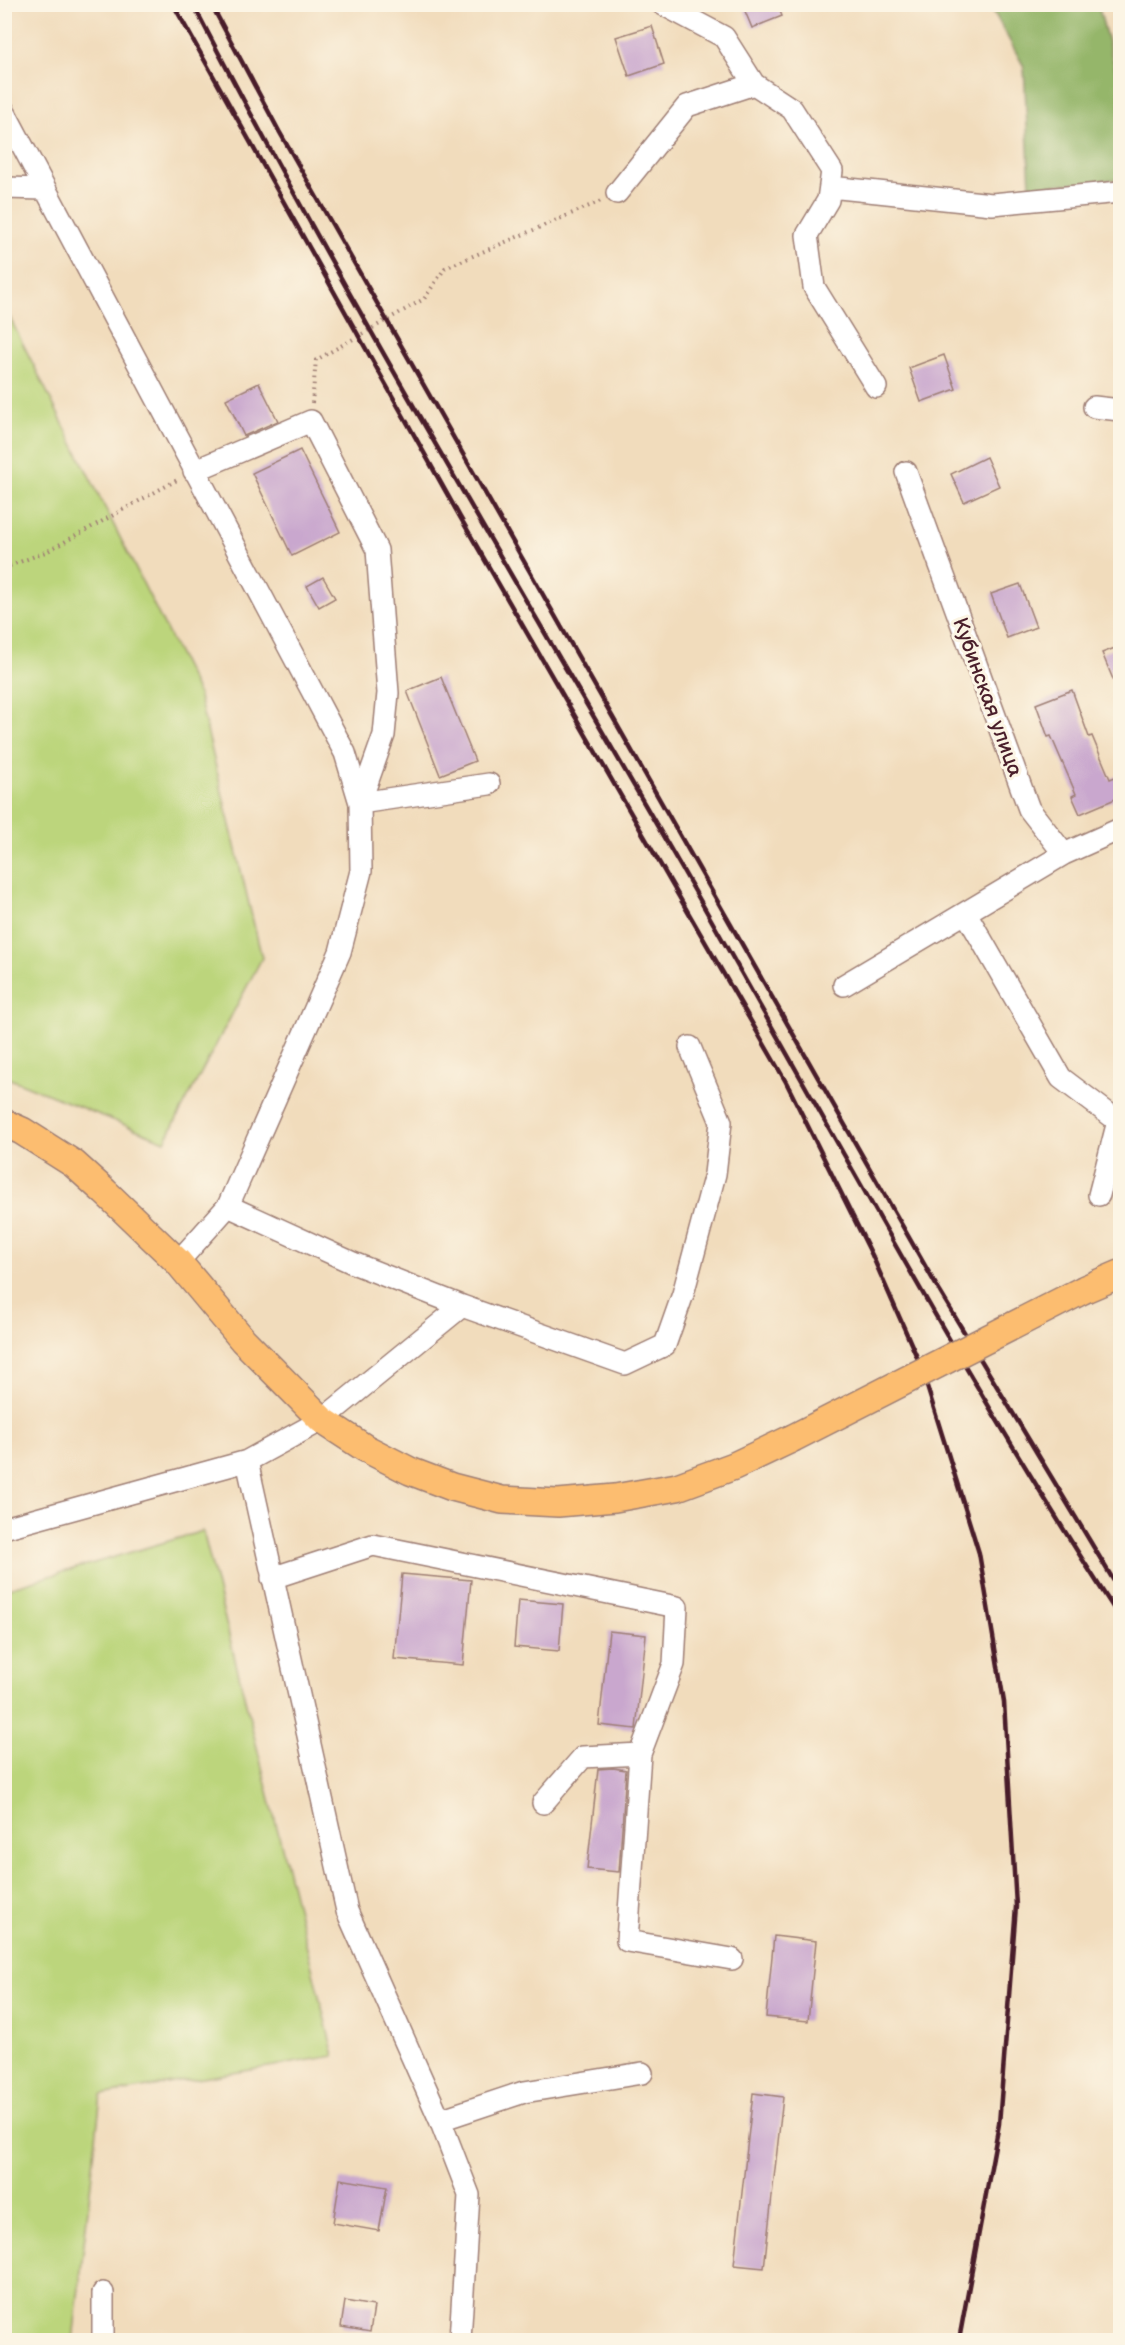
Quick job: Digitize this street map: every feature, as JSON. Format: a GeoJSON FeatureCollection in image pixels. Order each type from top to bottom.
{"type":"FeatureCollection","features":[{"type":"Feature","properties":{"kind":"main road"},"geometry":{"type":"LineString","coordinates":[[4,1123],[22,1131],[74,1164],[178,1262],[243,1340],[322,1420],[365,1448],[410,1471],[452,1487],[502,1500],[558,1503],[615,1498],[677,1487],[734,1466],[791,1439],[1085,1289],[1120,1274]]}},
{"type":"Feature","properties":{"kind":"street"},"geometry":{"type":"LineString","coordinates":[[662,4],[724,37],[754,84],[792,109],[832,171],[828,200],[807,235],[814,287],[876,387]]}},
{"type":"Feature","properties":{"kind":"street"},"geometry":{"type":"LineString","coordinates":[[617,193],[687,106],[754,84]]}},
{"type":"Feature","properties":{"kind":"street"},"geometry":{"type":"LineString","coordinates":[[4,111],[345,753],[360,803],[361,871],[340,952],[228,1206],[178,1262]]}},
{"type":"Feature","properties":{"kind":"street"},"geometry":{"type":"LineString","coordinates":[[830,187],[992,204],[1120,192]]}},
{"type":"Feature","properties":{"kind":"street"},"geometry":{"type":"LineString","coordinates":[[4,188],[45,189]]}},
{"type":"Feature","properties":{"kind":"street"},"geometry":{"type":"LineString","coordinates":[[1094,407],[1120,410]]}},
{"type":"Feature","properties":{"kind":"street"},"geometry":{"type":"LineString","coordinates":[[194,471],[311,421],[377,550],[388,693],[384,735],[360,803]]}},
{"type":"Feature","properties":{"kind":"street","name":"Кубинская улица"},"geometry":{"type":"LineString","coordinates":[[906,472],[1029,809],[1064,854]]}},
{"type":"Feature","properties":{"kind":"street"},"geometry":{"type":"LineString","coordinates":[[360,803],[489,784]]}},
{"type":"Feature","properties":{"kind":"street"},"geometry":{"type":"LineString","coordinates":[[844,985],[1064,854],[1120,829]]}},
{"type":"Feature","properties":{"kind":"street"},"geometry":{"type":"LineString","coordinates":[[966,913],[1060,1078],[1118,1121],[1099,1195]]}},
{"type":"Feature","properties":{"kind":"street"},"geometry":{"type":"LineString","coordinates":[[228,1206],[353,1263],[462,1306],[625,1364],[665,1345],[683,1294],[716,1174],[721,1122],[690,1047]]}},
{"type":"Feature","properties":{"kind":"street"},"geometry":{"type":"LineString","coordinates":[[4,1528],[247,1461],[322,1420],[462,1306]]}},
{"type":"Feature","properties":{"kind":"street"},"geometry":{"type":"LineString","coordinates":[[247,1461],[347,1911],[440,2120],[469,2195],[460,2340]]}},
{"type":"Feature","properties":{"kind":"street"},"geometry":{"type":"LineString","coordinates":[[272,1578],[373,1545],[677,1607],[674,1664],[640,1754],[627,1941],[732,1959]]}},
{"type":"Feature","properties":{"kind":"street"},"geometry":{"type":"LineString","coordinates":[[543,1803],[583,1757],[640,1754]]}},
{"type":"Feature","properties":{"kind":"street"},"geometry":{"type":"LineString","coordinates":[[440,2120],[524,2092],[642,2073]]}},
{"type":"Feature","properties":{"kind":"street"},"geometry":{"type":"LineString","coordinates":[[103,2293],[103,2340]]}},
{"type":"Feature","properties":{"kind":"path"},"geometry":{"type":"LineString","coordinates":[[311,421],[316,360],[424,299],[445,268],[617,193]]}},
{"type":"Feature","properties":{"kind":"path"},"geometry":{"type":"LineString","coordinates":[[4,568],[48,551],[194,471]]}},
{"type":"Feature","properties":{"kind":"green space"},"geometry":{"type":"Polygon","coordinates":[[[990,5],[1098,5],[1117,75],[1120,75],[1120,179],[1030,187],[1024,67],[990,5]]]}},
{"type":"Feature","properties":{"kind":"green space"},"geometry":{"type":"Polygon","coordinates":[[[4,306],[198,693],[262,958],[165,1141],[5,1077],[4,306]]]}},
{"type":"Feature","properties":{"kind":"green space"},"geometry":{"type":"Polygon","coordinates":[[[203,1531],[334,2056],[101,2095],[73,2340],[5,2340],[5,1589],[203,1531]]]}},
{"type":"Feature","properties":{"kind":"building"},"geometry":{"type":"Polygon","coordinates":[[[742,4],[777,4],[782,16],[752,28],[742,4]]]}},
{"type":"Feature","properties":{"kind":"building"},"geometry":{"type":"Polygon","coordinates":[[[652,26],[664,64],[629,76],[616,37],[652,26]]]}},
{"type":"Feature","properties":{"kind":"building"},"geometry":{"type":"Polygon","coordinates":[[[944,355],[956,389],[921,402],[909,368],[944,355]]]}},
{"type":"Feature","properties":{"kind":"building"},"geometry":{"type":"Polygon","coordinates":[[[259,383],[278,421],[244,436],[226,399],[259,383]]]}},
{"type":"Feature","properties":{"kind":"building"},"geometry":{"type":"Polygon","coordinates":[[[300,450],[340,532],[292,556],[252,473],[300,450]]]}},
{"type":"Feature","properties":{"kind":"building"},"geometry":{"type":"Polygon","coordinates":[[[986,457],[999,486],[964,502],[951,474],[986,457]]]}},
{"type":"Feature","properties":{"kind":"building"},"geometry":{"type":"Polygon","coordinates":[[[323,577],[335,598],[319,607],[307,586],[323,577]]]}},
{"type":"Feature","properties":{"kind":"building"},"geometry":{"type":"Polygon","coordinates":[[[1020,584],[1036,627],[1007,638],[991,594],[1020,584]]]}},
{"type":"Feature","properties":{"kind":"building"},"geometry":{"type":"Polygon","coordinates":[[[1120,646],[1120,696],[1102,653],[1120,646]]]}},
{"type":"Feature","properties":{"kind":"building"},"geometry":{"type":"Polygon","coordinates":[[[441,677],[475,761],[440,775],[407,691],[441,677]]]}},
{"type":"Feature","properties":{"kind":"building"},"geometry":{"type":"Polygon","coordinates":[[[1072,690],[1089,737],[1092,736],[1110,779],[1120,775],[1120,797],[1080,814],[1072,796],[1076,794],[1051,736],[1048,737],[1036,704],[1072,690]]]}},
{"type":"Feature","properties":{"kind":"building"},"geometry":{"type":"Polygon","coordinates":[[[402,1574],[471,1580],[463,1665],[394,1659],[402,1574]]]}},
{"type":"Feature","properties":{"kind":"building"},"geometry":{"type":"Polygon","coordinates":[[[518,1600],[563,1604],[559,1651],[514,1647],[518,1600]]]}},
{"type":"Feature","properties":{"kind":"building"},"geometry":{"type":"Polygon","coordinates":[[[609,1631],[646,1635],[636,1729],[599,1725],[609,1631]]]}},
{"type":"Feature","properties":{"kind":"building"},"geometry":{"type":"Polygon","coordinates":[[[598,1769],[626,1770],[619,1872],[587,1869],[598,1769]]]}},
{"type":"Feature","properties":{"kind":"building"},"geometry":{"type":"Polygon","coordinates":[[[774,1936],[816,1941],[808,2021],[766,2017],[774,1936]]]}},
{"type":"Feature","properties":{"kind":"building"},"geometry":{"type":"Polygon","coordinates":[[[753,2093],[783,2097],[764,2268],[734,2265],[753,2093]]]}},
{"type":"Feature","properties":{"kind":"building"},"geometry":{"type":"Polygon","coordinates":[[[340,2179],[387,2187],[379,2231],[333,2223],[340,2179]]]}},
{"type":"Feature","properties":{"kind":"building"},"geometry":{"type":"Polygon","coordinates":[[[345,2301],[374,2306],[370,2332],[341,2327],[345,2301]]]}},
{"type":"Feature","properties":{"kind":"railway"},"geometry":{"type":"LineString","coordinates":[[173,4],[460,517],[786,1082],[872,1255],[920,1364],[979,1553],[1004,1702],[1016,1906],[999,2124],[959,2340]]}},
{"type":"Feature","properties":{"kind":"railway"},"geometry":{"type":"LineString","coordinates":[[193,4],[310,223],[371,331],[681,867],[896,1246],[1005,1434],[1120,1618]]}},
{"type":"Feature","properties":{"kind":"railway"},"geometry":{"type":"LineString","coordinates":[[211,4],[279,131],[940,1292],[1120,1591]]}}]}
